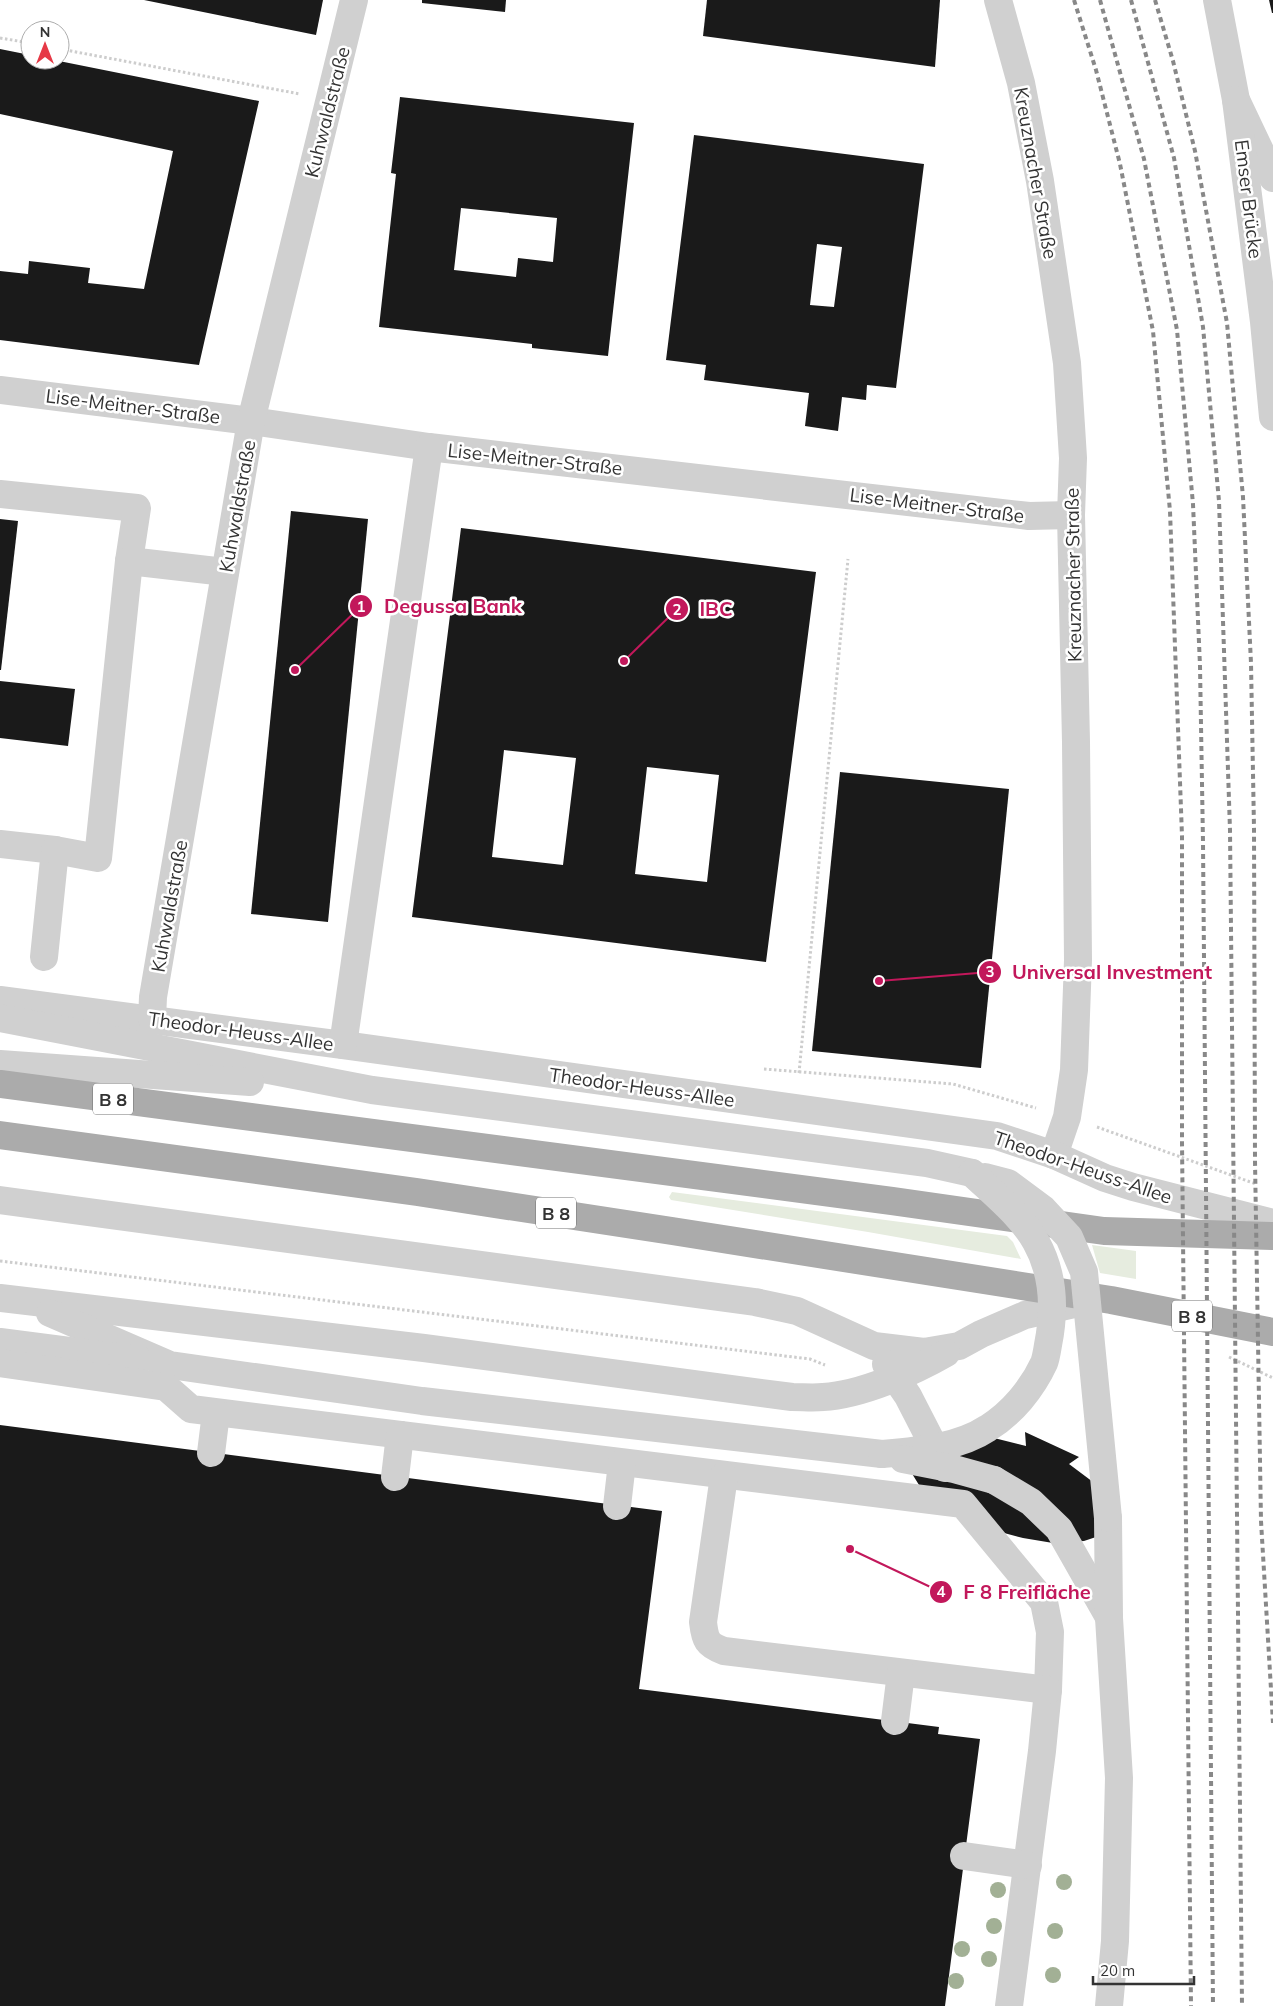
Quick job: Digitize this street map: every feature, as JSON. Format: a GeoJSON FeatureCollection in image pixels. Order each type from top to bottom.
{"type":"FeatureCollection","features":[{"type":"Feature","properties":{"kind":"main road","name":"Theodor-Heuss-Allee"},"geometry":{"type":"LineString","coordinates":[[0,1084],[892,1201],[1104,1231],[1273,1236]]}},
{"type":"Feature","properties":{"kind":"main road","name":"B 8"},"geometry":{"type":"LineString","coordinates":[[0,1135],[417,1192],[1111,1300],[1273,1332]]}},
{"type":"Feature","properties":{"kind":"street","name":"Kuhwaldstraße"},"geometry":{"type":"LineString","coordinates":[[152,1019],[153,997],[251,421],[354,0]]}},
{"type":"Feature","properties":{"kind":"street","name":"Kreuznacher Straße"},"geometry":{"type":"LineString","coordinates":[[998,0],[1021,83],[1040,181],[1067,363],[1073,458],[1071,515],[1078,960],[1074,1070],[1067,1117],[1054,1155]]}},
{"type":"Feature","properties":{"kind":"street"},"geometry":{"type":"LineString","coordinates":[[1217,0],[1236,100],[1273,178]]}},
{"type":"Feature","properties":{"kind":"street","name":"Emser Brücke"},"geometry":{"type":"LineString","coordinates":[[1236,100],[1264,322],[1273,417]]}},
{"type":"Feature","properties":{"kind":"street","name":"Lise-Meitner-Straße"},"geometry":{"type":"LineString","coordinates":[[0,390],[251,421],[429,447],[1028,516],[1071,515]]}},
{"type":"Feature","properties":{"kind":"street"},"geometry":{"type":"LineString","coordinates":[[343,1045],[429,447]]}},
{"type":"Feature","properties":{"kind":"street"},"geometry":{"type":"LineString","coordinates":[[0,494],[137,508],[129,561],[98,858],[55,850],[0,844]]}},
{"type":"Feature","properties":{"kind":"street"},"geometry":{"type":"LineString","coordinates":[[129,561],[225,572]]}},
{"type":"Feature","properties":{"kind":"street"},"geometry":{"type":"LineString","coordinates":[[44,957],[55,850]]}},
{"type":"Feature","properties":{"kind":"street","name":"Theodor-Heuss-Allee"},"geometry":{"type":"LineString","coordinates":[[0,1000],[343,1045],[997,1136],[1054,1155],[1106,1178],[1133,1187],[1273,1224]]}},
{"type":"Feature","properties":{"kind":"street","name":"Theodor-Heuss-Allee"},"geometry":{"type":"LineString","coordinates":[[0,1018],[372,1090],[926,1163],[1008,1183],[1043,1209],[1069,1237],[1084,1272],[1107,1497],[1110,1618],[1118,1778],[1115,1941],[1109,2006]]}},
{"type":"Feature","properties":{"kind":"street","name":"Theodor-Heuss-Allee"},"geometry":{"type":"LineString","coordinates":[[0,1064],[372,1090]]}},
{"type":"Feature","properties":{"kind":"street"},"geometry":{"type":"LineString","coordinates":[[882,1454],[920,1450],[948,1444],[986,1430],[1004,1416],[1026,1392],[1044,1362],[1051,1330],[1053,1296],[1048,1272],[1036,1242],[1013,1212],[972,1173]]}},
{"type":"Feature","properties":{"kind":"street"},"geometry":{"type":"LineString","coordinates":[[0,1200],[755,1302],[797,1312],[874,1346],[924,1352],[959,1346]]}},
{"type":"Feature","properties":{"kind":"street"},"geometry":{"type":"LineString","coordinates":[[11,1299],[424,1348],[792,1397],[824,1397],[848,1393],[919,1369],[981,1334],[1025,1315],[1067,1304],[1111,1300]]}},
{"type":"Feature","properties":{"kind":"street"},"geometry":{"type":"LineString","coordinates":[[11,1299],[94,1331],[170,1364]]}},
{"type":"Feature","properties":{"kind":"street"},"geometry":{"type":"LineString","coordinates":[[31,1346],[132,1323],[168,1318]]}},
{"type":"Feature","properties":{"kind":"street"},"geometry":{"type":"LineString","coordinates":[[0,1342],[170,1364],[422,1401],[882,1454],[954,1469],[994,1480],[1031,1502],[1059,1529],[1110,1618]]}},
{"type":"Feature","properties":{"kind":"street"},"geometry":{"type":"LineString","coordinates":[[874,1346],[908,1396],[963,1504],[1044,1602],[1050,1632],[1048,1690],[1028,1865],[1009,2006]]}},
{"type":"Feature","properties":{"kind":"street"},"geometry":{"type":"LineString","coordinates":[[0,1363],[166,1386],[191,1409],[963,1504]]}},
{"type":"Feature","properties":{"kind":"street"},"geometry":{"type":"LineString","coordinates":[[211,1453],[216,1412]]}},
{"type":"Feature","properties":{"kind":"street"},"geometry":{"type":"LineString","coordinates":[[395,1477],[400,1435]]}},
{"type":"Feature","properties":{"kind":"street"},"geometry":{"type":"LineString","coordinates":[[617,1506],[622,1463]]}},
{"type":"Feature","properties":{"kind":"street"},"geometry":{"type":"LineString","coordinates":[[724,1476],[703,1622],[705,1636],[712,1647],[724,1651],[1048,1690]]}},
{"type":"Feature","properties":{"kind":"street"},"geometry":{"type":"LineString","coordinates":[[895,1721],[901,1673]]}},
{"type":"Feature","properties":{"kind":"street"},"geometry":{"type":"LineString","coordinates":[[964,1856],[1028,1865]]}},
{"type":"Feature","properties":{"kind":"path"},"geometry":{"type":"LineString","coordinates":[[0,38],[20,41]]}},
{"type":"Feature","properties":{"kind":"path"},"geometry":{"type":"LineString","coordinates":[[70,51],[330,100]]}},
{"type":"Feature","properties":{"kind":"path"},"geometry":{"type":"LineString","coordinates":[[799,1073],[848,559]]}},
{"type":"Feature","properties":{"kind":"path"},"geometry":{"type":"LineString","coordinates":[[0,1261],[810,1359],[826,1366]]}},
{"type":"Feature","properties":{"kind":"shaded area"},"geometry":{"type":"Polygon","coordinates":[[[672,1192],[1007,1236],[1013,1242],[1021,1259],[671,1200],[669,1197],[672,1192]]]}},
{"type":"Feature","properties":{"kind":"shaded area"},"geometry":{"type":"Polygon","coordinates":[[[1092,1245],[1136,1251],[1136,1279],[1100,1273],[1092,1245]]]}},
{"type":"Feature","properties":{"kind":"building"},"geometry":{"type":"Polygon","coordinates":[[[144,0],[323,0],[316,35],[144,0]]]}},
{"type":"Feature","properties":{"kind":"building"},"geometry":{"type":"Polygon","coordinates":[[[422,0],[506,0],[505,12],[422,3],[422,0]]]}},
{"type":"Feature","properties":{"kind":"building"},"geometry":{"type":"Polygon","coordinates":[[[707,0],[940,0],[935,67],[703,36],[707,0]]]}},
{"type":"Feature","properties":{"kind":"building"},"geometry":{"type":"Polygon","coordinates":[[[1269,0],[1273,0],[1273,13],[1272,13],[1269,0]]]}},
{"type":"Feature","properties":{"kind":"building"},"geometry":{"type":"Polygon","coordinates":[[[0,49],[20,53],[20,70],[70,70],[70,63],[259,101],[199,365],[0,340],[0,271],[28,274],[29,261],[90,268],[88,283],[144,289],[173,151],[0,114],[0,49]]]}},
{"type":"Feature","properties":{"kind":"building"},"geometry":{"type":"Polygon","coordinates":[[[400,97],[634,123],[608,356],[532,348],[532,344],[379,327],[396,174],[391,173],[400,97]],[[461,208],[454,270],[516,277],[518,258],[553,262],[557,218],[461,208]]]}},
{"type":"Feature","properties":{"kind":"building"},"geometry":{"type":"Polygon","coordinates":[[[694,135],[924,164],[896,388],[867,385],[866,400],[842,397],[838,431],[805,426],[809,393],[704,380],[706,365],[666,360],[694,135]],[[817,244],[810,305],[834,307],[842,247],[817,244]]]}},
{"type":"Feature","properties":{"kind":"building"},"geometry":{"type":"Polygon","coordinates":[[[291,511],[368,519],[328,922],[251,914],[291,511]]]}},
{"type":"Feature","properties":{"kind":"building"},"geometry":{"type":"Polygon","coordinates":[[[0,519],[18,521],[1,670],[0,670],[0,519]]]}},
{"type":"Feature","properties":{"kind":"building"},"geometry":{"type":"Polygon","coordinates":[[[461,528],[816,572],[766,962],[412,917],[461,528]],[[504,750],[492,857],[563,865],[576,758],[504,750]],[[647,767],[635,874],[707,882],[719,775],[647,767]]]}},
{"type":"Feature","properties":{"kind":"building"},"geometry":{"type":"Polygon","coordinates":[[[0,681],[75,689],[68,746],[0,738],[0,681]]]}},
{"type":"Feature","properties":{"kind":"building"},"geometry":{"type":"Polygon","coordinates":[[[840,772],[1009,789],[981,1068],[812,1051],[840,772]]]}},
{"type":"Feature","properties":{"kind":"building"},"geometry":{"type":"Polygon","coordinates":[[[0,1425],[662,1511],[639,1689],[939,1727],[938,1734],[980,1739],[945,2006],[0,2006],[0,1425]]]}},
{"type":"Feature","properties":{"kind":"building"},"geometry":{"type":"Polygon","coordinates":[[[1025,1432],[1079,1457],[1069,1464],[1097,1485],[1099,1536],[1084,1541],[1053,1543],[993,1530],[919,1485],[911,1472],[986,1436],[1026,1446],[1025,1432]]]}},
{"type":"Feature","properties":{"kind":"railway"},"geometry":{"type":"LineString","coordinates":[[1074,0],[1096,70],[1120,164],[1153,331],[1170,511],[1182,836],[1182,1142],[1191,2006]]}},
{"type":"Feature","properties":{"kind":"railway"},"geometry":{"type":"LineString","coordinates":[[1100,0],[1144,159],[1177,330],[1193,504],[1200,666],[1203,842],[1213,2006]]}},
{"type":"Feature","properties":{"kind":"railway"},"geometry":{"type":"LineString","coordinates":[[1131,0],[1174,158],[1203,327],[1219,501],[1230,830],[1242,2006]]}},
{"type":"Feature","properties":{"kind":"railway"},"geometry":{"type":"LineString","coordinates":[[1155,0],[1173,61],[1195,151],[1227,323],[1243,497],[1251,663],[1254,828],[1255,1161],[1261,1521],[1273,1723]]}},
{"type":"Feature","properties":{"kind":"place","name":"IBC"},"geometry":{"type":"Point","coordinates":[624,661]}},
{"type":"Feature","properties":{"kind":"place","name":"Degussa Bank"},"geometry":{"type":"Point","coordinates":[295,670]}},
{"type":"Feature","properties":{"kind":"place","name":"Universal Investment"},"geometry":{"type":"Point","coordinates":[879,981]}},
{"type":"Feature","properties":{"kind":"place","name":"F 8 Freifläche"},"geometry":{"type":"Point","coordinates":[850,1549]}}]}
